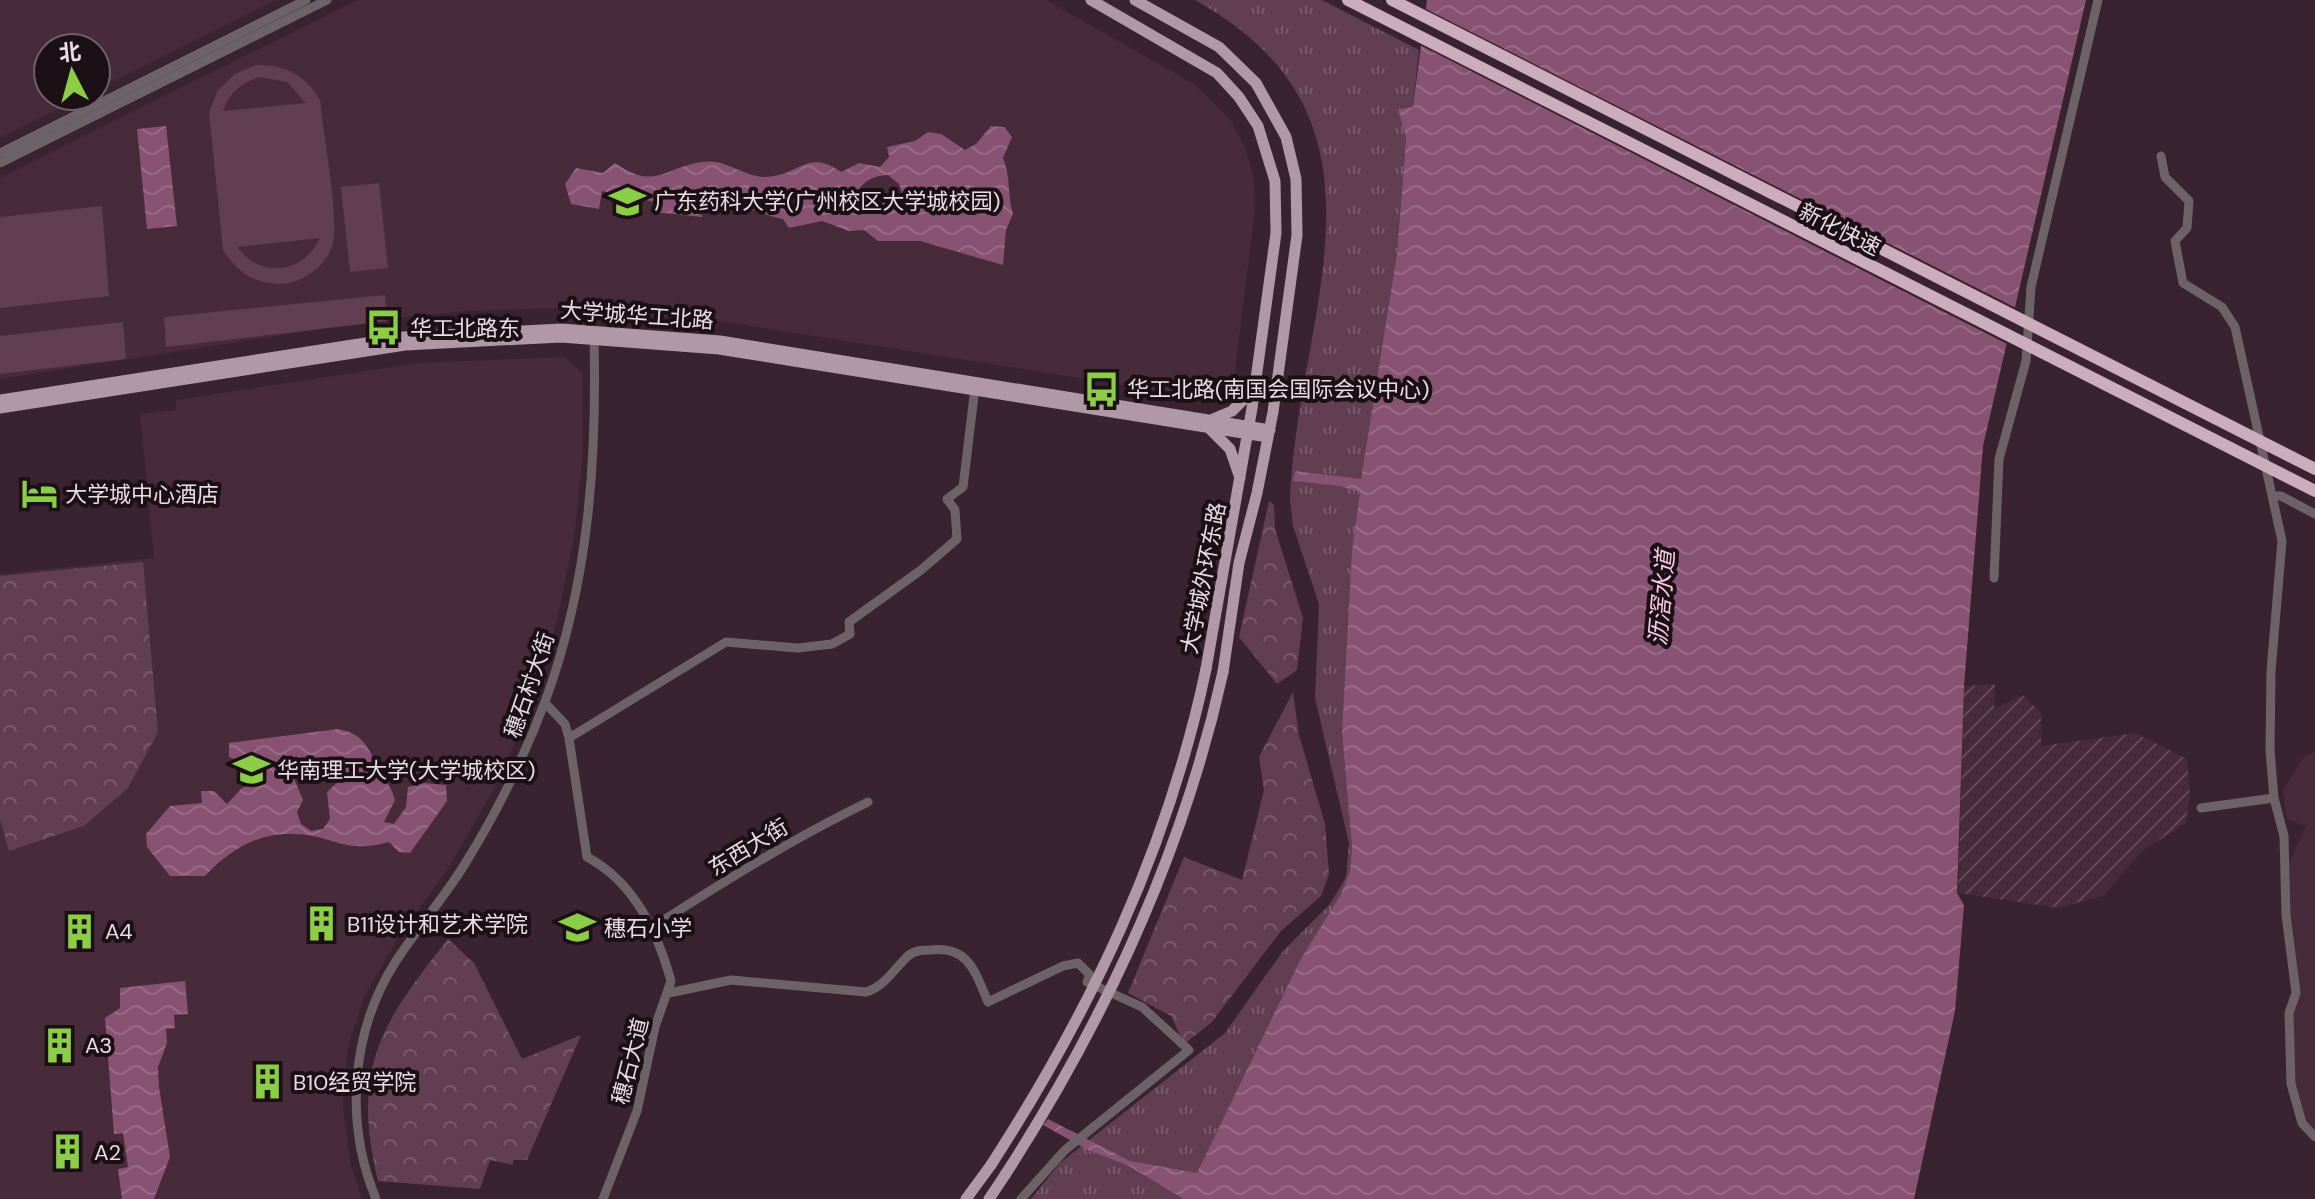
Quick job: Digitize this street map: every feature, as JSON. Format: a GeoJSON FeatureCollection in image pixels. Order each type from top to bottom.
{"type":"FeatureCollection","features":[{"type":"Feature","properties":{"kind":"highway","name":"新化快速"},"geometry":{"type":"LineString","coordinates":[[1348,0],[2315,491]]}},
{"type":"Feature","properties":{"kind":"highway","name":"新化快速"},"geometry":{"type":"LineString","coordinates":[[1392,0],[2315,469]]}},
{"type":"Feature","properties":{"kind":"main road","name":"大学城外环东路"},"geometry":{"type":"LineString","coordinates":[[966,1199],[991,1165],[1071,1034],[1129,913],[1174,793],[1206,669],[1241,482],[1277,206],[1272,164],[1258,126],[1239,97],[1206,65],[1091,0]]}},
{"type":"Feature","properties":{"kind":"main road","name":"大学城外环东路"},"geometry":{"type":"LineString","coordinates":[[989,1199],[1088,1035],[1145,915],[1191,790],[1223,672],[1239,563],[1269,434],[1298,205],[1286,137],[1267,98],[1231,58],[1135,0]]}},
{"type":"Feature","properties":{"kind":"main road","name":"大学城华工北路"},"geometry":{"type":"LineString","coordinates":[[0,400],[404,337],[488,330],[594,334],[719,349],[1269,434]]}},
{"type":"Feature","properties":{"kind":"main road","name":"大学城华工北路"},"geometry":{"type":"LineString","coordinates":[[0,408],[405,345],[594,334]]}},
{"type":"Feature","properties":{"kind":"main road"},"geometry":{"type":"LineString","coordinates":[[1258,364],[1262,373],[1269,375],[1278,366]]}},
{"type":"Feature","properties":{"kind":"main road"},"geometry":{"type":"LineString","coordinates":[[1241,482],[1227,443],[1208,424],[1232,411],[1255,386]]}},
{"type":"Feature","properties":{"kind":"street"},"geometry":{"type":"LineString","coordinates":[[0,153],[306,0]]}},
{"type":"Feature","properties":{"kind":"street"},"geometry":{"type":"LineString","coordinates":[[0,163],[327,0]]}},
{"type":"Feature","properties":{"kind":"street"},"geometry":{"type":"LineString","coordinates":[[1994,578],[1999,459],[2026,361],[2031,287],[2098,0]]}},
{"type":"Feature","properties":{"kind":"street"},"geometry":{"type":"LineString","coordinates":[[2161,156],[2165,177],[2189,201],[2187,228],[2175,241],[2183,283],[2222,307],[2235,327],[2282,541],[2271,671],[2274,798],[2284,836],[2286,915],[2296,993],[2289,1013],[2291,1084],[2297,1113],[2315,1137]]}},
{"type":"Feature","properties":{"kind":"street","name":"穗石村大街"},"geometry":{"type":"LineString","coordinates":[[376,1199],[362,1156],[356,1114],[357,1070],[366,1026],[390,972],[462,869],[504,794],[556,671],[580,573],[591,499],[596,413],[594,334]]}},
{"type":"Feature","properties":{"kind":"street"},"geometry":{"type":"LineString","coordinates":[[569,738],[726,642],[798,648],[832,644],[850,634],[849,622],[921,570],[957,539],[955,510],[947,499],[963,487],[974,396]]}},
{"type":"Feature","properties":{"kind":"street"},"geometry":{"type":"LineString","coordinates":[[2272,496],[2281,496],[2315,514]]}},
{"type":"Feature","properties":{"kind":"street"},"geometry":{"type":"LineString","coordinates":[[547,705],[565,724],[569,738],[587,857],[609,869],[627,886],[671,978],[669,993]]}},
{"type":"Feature","properties":{"kind":"street"},"geometry":{"type":"LineString","coordinates":[[2201,808],[2274,798]]}},
{"type":"Feature","properties":{"kind":"street","name":"东西大街"},"geometry":{"type":"LineString","coordinates":[[650,929],[820,825],[868,802]]}},
{"type":"Feature","properties":{"kind":"street","name":"穗石大道"},"geometry":{"type":"LineString","coordinates":[[603,1199],[637,1111],[655,1027],[669,993],[731,980],[792,983],[855,992],[876,989],[914,952],[952,948],[975,972],[988,1002],[1074,963],[1090,975],[1087,982],[1151,1013],[1189,1050],[1083,1135],[1046,1169],[1021,1199]]}},
{"type":"Feature","properties":{"kind":"shaded area"},"geometry":{"type":"Polygon","coordinates":[[[0,0],[276,0],[112,82],[112,32],[32,32],[32,112],[52,112],[0,138],[0,0]]]}},
{"type":"Feature","properties":{"kind":"shaded area","name":"广东药科大学(广州校区大学城校园)"},"geometry":{"type":"Polygon","coordinates":[[[357,0],[1046,0],[1194,84],[1230,119],[1245,147],[1254,178],[1255,209],[1233,385],[1212,399],[720,321],[567,308],[465,311],[380,320],[0,379],[0,178],[357,0]]]}},
{"type":"Feature","properties":{"kind":"shaded area","name":"华南理工大学(大学城校区)"},"geometry":{"type":"Polygon","coordinates":[[[565,357],[583,374],[583,452],[575,532],[557,621],[523,724],[493,791],[448,869],[399,936],[365,995],[348,1046],[343,1108],[350,1162],[362,1199],[0,1199],[0,574],[154,558],[140,414],[176,410],[176,400],[418,363],[565,357]]]}},
{"type":"Feature","properties":{"kind":"shaded area"},"geometry":{"type":"Polygon","coordinates":[[[1995,684],[1994,709],[2023,695],[2041,713],[2041,746],[2135,733],[2187,759],[2190,794],[2186,823],[2142,851],[2103,896],[2058,908],[1958,893],[1964,686],[1995,684]]]}},
{"type":"Feature","properties":{"kind":"shaded area"},"geometry":{"type":"Polygon","coordinates":[[[2315,752],[2315,1133],[2303,1117],[2296,1090],[2290,1010],[2297,985],[2288,913],[2288,866],[2306,826],[2287,819],[2283,790],[2304,756],[2315,752]]]}},
{"type":"Feature","properties":{"kind":"green space"},"geometry":{"type":"Polygon","coordinates":[[[1195,0],[1322,0],[1419,50],[1413,107],[1398,109],[1406,137],[1397,253],[1361,480],[1342,733],[1352,848],[1350,870],[1341,894],[1300,960],[1185,1199],[1031,1199],[1060,1163],[1225,1033],[1283,951],[1330,904],[1346,877],[1349,843],[1315,698],[1319,604],[1293,526],[1290,500],[1297,429],[1320,290],[1326,224],[1322,161],[1302,102],[1261,48],[1195,0]]]}},
{"type":"Feature","properties":{"kind":"green space"},"geometry":{"type":"Polygon","coordinates":[[[256,65],[285,69],[301,78],[320,100],[334,236],[322,263],[297,281],[278,284],[253,278],[240,270],[223,250],[209,112],[218,90],[235,74],[256,65]],[[259,77],[236,90],[223,111],[306,103],[287,82],[259,77]],[[320,238],[237,247],[258,264],[281,268],[303,259],[320,238]]]}},
{"type":"Feature","properties":{"kind":"green space"},"geometry":{"type":"Polygon","coordinates":[[[379,183],[388,268],[350,272],[341,187],[379,183]]]}},
{"type":"Feature","properties":{"kind":"green space"},"geometry":{"type":"Polygon","coordinates":[[[102,206],[109,296],[0,308],[0,217],[102,206]]]}},
{"type":"Feature","properties":{"kind":"green space"},"geometry":{"type":"Polygon","coordinates":[[[385,295],[387,321],[166,347],[164,317],[385,295]]]}},
{"type":"Feature","properties":{"kind":"green space"},"geometry":{"type":"Polygon","coordinates":[[[123,322],[126,359],[0,374],[0,336],[123,322]]]}},
{"type":"Feature","properties":{"kind":"green space"},"geometry":{"type":"Polygon","coordinates":[[[1269,501],[1274,505],[1275,529],[1303,618],[1297,670],[1277,684],[1239,637],[1269,501]]]}},
{"type":"Feature","properties":{"kind":"green space"},"geometry":{"type":"Polygon","coordinates":[[[143,562],[158,732],[128,788],[84,826],[9,851],[0,819],[0,576],[143,562]]]}},
{"type":"Feature","properties":{"kind":"green space"},"geometry":{"type":"Polygon","coordinates":[[[1293,692],[1299,735],[1325,824],[1329,874],[1321,896],[1281,931],[1211,1023],[1184,1044],[1171,1016],[1128,993],[1184,857],[1242,880],[1264,790],[1259,757],[1293,692]]]}},
{"type":"Feature","properties":{"kind":"green space"},"geometry":{"type":"Polygon","coordinates":[[[448,939],[474,963],[522,1059],[581,1035],[527,1160],[513,1160],[513,1165],[490,1160],[480,1189],[378,1181],[370,1142],[370,1077],[377,1050],[405,997],[448,939]]]}},
{"type":"Feature","properties":{"kind":"water","name":"沥滘水道"},"geometry":{"type":"Polygon","coordinates":[[[1427,0],[2086,0],[1983,446],[1964,686],[1957,893],[1964,905],[1955,1011],[1914,1199],[1184,1199],[1129,1166],[1086,1149],[1043,1125],[1048,1119],[1130,1161],[1197,1173],[1300,960],[1341,894],[1350,870],[1352,848],[1342,733],[1352,552],[1360,492],[1340,486],[1293,481],[1295,471],[1361,479],[1397,253],[1406,138],[1398,109],[1413,107],[1427,0]]]}},
{"type":"Feature","properties":{"kind":"water"},"geometry":{"type":"Polygon","coordinates":[[[166,126],[177,226],[147,229],[137,129],[166,126]]]}},
{"type":"Feature","properties":{"kind":"water"},"geometry":{"type":"Polygon","coordinates":[[[991,126],[1004,127],[1012,137],[1003,158],[1013,214],[1006,230],[1003,265],[920,241],[878,241],[864,230],[849,231],[822,221],[789,228],[783,219],[737,208],[726,198],[711,198],[700,207],[702,217],[654,212],[655,202],[602,191],[599,209],[571,204],[565,184],[576,168],[603,173],[615,163],[640,176],[650,177],[711,161],[766,177],[811,163],[830,165],[841,172],[859,163],[880,167],[889,157],[887,147],[915,141],[928,132],[941,134],[965,150],[976,144],[991,126]],[[888,175],[869,180],[855,195],[858,208],[866,213],[902,192],[899,184],[888,175]]]}},
{"type":"Feature","properties":{"kind":"water"},"geometry":{"type":"Polygon","coordinates":[[[338,729],[346,731],[359,737],[367,746],[393,794],[395,800],[384,822],[394,824],[406,807],[408,787],[424,783],[446,785],[447,801],[410,853],[399,852],[389,842],[359,846],[306,835],[279,834],[244,845],[205,876],[170,876],[147,847],[146,834],[170,806],[202,803],[201,791],[214,791],[227,804],[242,788],[266,779],[264,771],[229,757],[229,743],[338,729]],[[299,764],[292,774],[303,800],[297,812],[301,824],[311,831],[323,829],[330,819],[327,792],[339,781],[341,773],[334,767],[318,770],[310,764],[299,764]]]}},
{"type":"Feature","properties":{"kind":"water"},"geometry":{"type":"Polygon","coordinates":[[[185,981],[188,1014],[174,1015],[175,1028],[166,1029],[167,1043],[158,1067],[170,1157],[154,1199],[122,1199],[118,1169],[128,1167],[123,1133],[114,1134],[105,1018],[120,1008],[120,988],[185,981]]]}},
{"type":"Feature","properties":{"kind":"pier"},"geometry":{"type":"Polygon","coordinates":[[[1422,7],[2020,310],[2011,346],[1416,43],[1422,7]]]}},
{"type":"Feature","properties":{"kind":"place","name":"广东药科大学(广州校区大学城校园)"},"geometry":{"type":"Point","coordinates":[628,201]}},
{"type":"Feature","properties":{"kind":"place","name":"华工北路东"},"geometry":{"type":"Point","coordinates":[384,328]}},
{"type":"Feature","properties":{"kind":"place","name":"华工北路(南国会国际会议中心)"},"geometry":{"type":"Point","coordinates":[1101,389]}},
{"type":"Feature","properties":{"kind":"place","name":"大学城中心酒店"},"geometry":{"type":"Point","coordinates":[39,494]}},
{"type":"Feature","properties":{"kind":"place","name":"华南理工大学(大学城校区)"},"geometry":{"type":"Point","coordinates":[251,770]}},
{"type":"Feature","properties":{"kind":"place","name":"B11设计和艺术学院"},"geometry":{"type":"Point","coordinates":[321,924]}},
{"type":"Feature","properties":{"kind":"place","name":"穗石小学"},"geometry":{"type":"Point","coordinates":[578,928]}},
{"type":"Feature","properties":{"kind":"place","name":"A4"},"geometry":{"type":"Point","coordinates":[79,931]}},
{"type":"Feature","properties":{"kind":"place","name":"A3"},"geometry":{"type":"Point","coordinates":[59,1045]}},
{"type":"Feature","properties":{"kind":"place","name":"B10经贸学院"},"geometry":{"type":"Point","coordinates":[267,1082]}},
{"type":"Feature","properties":{"kind":"place","name":"A2"},"geometry":{"type":"Point","coordinates":[68,1152]}}]}
